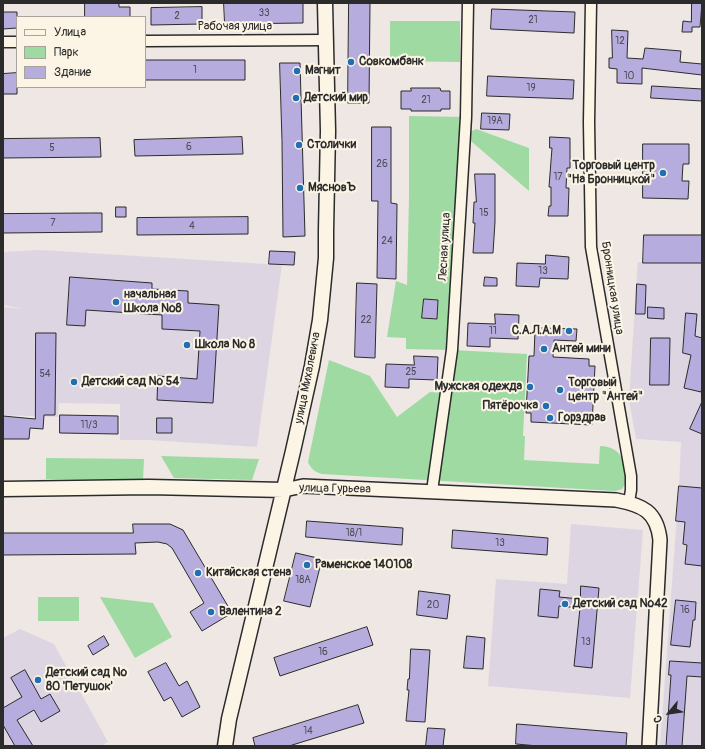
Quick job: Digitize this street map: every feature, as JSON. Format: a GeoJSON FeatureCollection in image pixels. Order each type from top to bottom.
{"type":"FeatureCollection","features":[{"type":"Feature","properties":{"kind":"main road","name":"улица Михалевича"},"geometry":{"type":"LineString","coordinates":[[225,746],[229,719],[284,490],[320,320],[326,231],[328,140],[325,3]]}},
{"type":"Feature","properties":{"kind":"main road","name":"улица Гурьева"},"geometry":{"type":"LineString","coordinates":[[3,489],[148,487],[284,490]]}},
{"type":"Feature","properties":{"kind":"street","name":"Лесная улица"},"geometry":{"type":"LineString","coordinates":[[432,491],[452,350],[466,117],[468,3]]}},
{"type":"Feature","properties":{"kind":"street","name":"Бронницкая улица"},"geometry":{"type":"LineString","coordinates":[[591,3],[589,122],[591,247],[631,476],[629,502]]}},
{"type":"Feature","properties":{"kind":"street","name":"Рабочая улица"},"geometry":{"type":"LineString","coordinates":[[146,41],[326,40]]}},
{"type":"Feature","properties":{"kind":"street"},"geometry":{"type":"LineString","coordinates":[[3,42],[16,42]]}},
{"type":"Feature","properties":{"kind":"street","name":"улица Гурьева"},"geometry":{"type":"LineString","coordinates":[[284,490],[303,486],[616,500],[629,502],[644,509],[651,515],[660,535],[649,746]]}},
{"type":"Feature","properties":{"kind":"shaded area"},"geometry":{"type":"Polygon","coordinates":[[[644,235],[702,235],[702,746],[660,746],[681,442],[636,439],[629,400],[638,262],[643,262],[644,235]]]}},
{"type":"Feature","properties":{"kind":"shaded area","name":"Школа № 8"},"geometry":{"type":"Polygon","coordinates":[[[40,250],[282,265],[257,447],[149,440],[120,440],[120,404],[59,403],[58,417],[3,415],[3,307],[24,309],[3,305],[3,252],[40,250]]]}},
{"type":"Feature","properties":{"kind":"shaded area","name":"Детский сад №42"},"geometry":{"type":"Polygon","coordinates":[[[571,524],[643,530],[630,698],[488,686],[496,579],[567,584],[571,524]]]}},
{"type":"Feature","properties":{"kind":"shaded area","name":"Детский сад № 80 'Петушок'"},"geometry":{"type":"Polygon","coordinates":[[[20,629],[54,644],[108,742],[101,746],[3,746],[3,638],[20,629]]]}},
{"type":"Feature","properties":{"kind":"green space"},"geometry":{"type":"Polygon","coordinates":[[[390,21],[460,21],[460,62],[390,61],[390,21]]]}},
{"type":"Feature","properties":{"kind":"green space"},"geometry":{"type":"Polygon","coordinates":[[[409,116],[466,117],[465,135],[476,129],[529,148],[529,191],[465,136],[453,350],[527,354],[523,436],[525,436],[524,460],[599,464],[600,446],[608,447],[614,449],[618,453],[625,468],[627,481],[622,489],[615,491],[322,474],[310,467],[308,462],[329,360],[370,376],[397,417],[430,392],[446,393],[452,350],[406,349],[406,338],[387,337],[396,281],[407,285],[409,116]],[[424,299],[423,318],[437,319],[438,300],[424,299]]]}},
{"type":"Feature","properties":{"kind":"green space"},"geometry":{"type":"Polygon","coordinates":[[[161,456],[259,459],[252,480],[174,478],[161,456]]]}},
{"type":"Feature","properties":{"kind":"green space"},"geometry":{"type":"Polygon","coordinates":[[[46,458],[144,459],[143,480],[46,479],[46,458]]]}},
{"type":"Feature","properties":{"kind":"green space"},"geometry":{"type":"Polygon","coordinates":[[[38,597],[79,597],[79,621],[38,621],[38,597]]]}},
{"type":"Feature","properties":{"kind":"green space"},"geometry":{"type":"Polygon","coordinates":[[[100,597],[153,603],[172,637],[135,658],[100,597]]]}},
{"type":"Feature","properties":{"kind":"building"},"geometry":{"type":"Polygon","coordinates":[[[85,3],[119,3],[119,7],[130,7],[130,16],[85,16],[85,3]]]}},
{"type":"Feature","properties":{"kind":"building"},"geometry":{"type":"Polygon","coordinates":[[[224,3],[303,3],[303,23],[225,24],[224,3]]]}},
{"type":"Feature","properties":{"kind":"building"},"geometry":{"type":"Polygon","coordinates":[[[349,3],[370,3],[369,103],[348,103],[349,3]]]}},
{"type":"Feature","properties":{"kind":"building"},"geometry":{"type":"Polygon","coordinates":[[[692,3],[702,3],[700,27],[692,27],[692,32],[682,32],[683,21],[691,22],[692,3]]]}},
{"type":"Feature","properties":{"kind":"building"},"geometry":{"type":"Polygon","coordinates":[[[202,7],[202,24],[151,25],[151,8],[202,7]]]}},
{"type":"Feature","properties":{"kind":"building"},"geometry":{"type":"Polygon","coordinates":[[[492,9],[575,12],[574,33],[491,29],[492,9]]]}},
{"type":"Feature","properties":{"kind":"building"},"geometry":{"type":"Polygon","coordinates":[[[3,12],[17,12],[16,28],[3,29],[3,12]]]}},
{"type":"Feature","properties":{"kind":"building"},"geometry":{"type":"Polygon","coordinates":[[[612,30],[628,31],[627,58],[643,59],[645,48],[681,51],[680,62],[702,64],[702,75],[642,68],[642,84],[617,83],[617,69],[609,68],[609,58],[612,58],[612,30]]]}},
{"type":"Feature","properties":{"kind":"building"},"geometry":{"type":"Polygon","coordinates":[[[146,60],[245,60],[245,80],[146,80],[146,60]]]}},
{"type":"Feature","properties":{"kind":"building"},"geometry":{"type":"Polygon","coordinates":[[[280,63],[300,63],[305,236],[283,237],[280,63]]]}},
{"type":"Feature","properties":{"kind":"building"},"geometry":{"type":"Polygon","coordinates":[[[16,73],[17,94],[3,94],[3,74],[16,73]]]}},
{"type":"Feature","properties":{"kind":"building"},"geometry":{"type":"Polygon","coordinates":[[[488,76],[574,80],[573,99],[487,96],[488,76]]]}},
{"type":"Feature","properties":{"kind":"building"},"geometry":{"type":"Polygon","coordinates":[[[652,86],[702,89],[702,101],[651,98],[652,86]]]}},
{"type":"Feature","properties":{"kind":"building"},"geometry":{"type":"Polygon","coordinates":[[[411,88],[440,88],[441,91],[450,91],[450,109],[441,109],[441,111],[411,111],[411,109],[401,109],[401,91],[411,91],[411,88]]]}},
{"type":"Feature","properties":{"kind":"building"},"geometry":{"type":"Polygon","coordinates":[[[482,113],[510,114],[509,130],[481,129],[482,113]]]}},
{"type":"Feature","properties":{"kind":"building"},"geometry":{"type":"Polygon","coordinates":[[[372,127],[391,127],[391,203],[397,204],[396,279],[377,278],[378,201],[372,201],[372,127]]]}},
{"type":"Feature","properties":{"kind":"building"},"geometry":{"type":"Polygon","coordinates":[[[242,137],[243,154],[135,156],[134,140],[242,137]]]}},
{"type":"Feature","properties":{"kind":"building"},"geometry":{"type":"Polygon","coordinates":[[[550,137],[570,138],[570,168],[567,168],[566,188],[569,188],[568,216],[548,216],[549,206],[551,206],[551,187],[549,187],[552,148],[550,148],[550,137]]]}},
{"type":"Feature","properties":{"kind":"building"},"geometry":{"type":"Polygon","coordinates":[[[100,138],[101,157],[3,158],[3,139],[100,138]]]}},
{"type":"Feature","properties":{"kind":"building","name":"Торговый центр \"На Бронницкой\""},"geometry":{"type":"Polygon","coordinates":[[[643,144],[689,144],[689,164],[683,164],[682,181],[689,181],[688,199],[643,198],[643,144]]]}},
{"type":"Feature","properties":{"kind":"building"},"geometry":{"type":"Polygon","coordinates":[[[475,174],[495,174],[495,222],[493,253],[473,253],[475,223],[473,223],[474,202],[476,202],[475,174]]]}},
{"type":"Feature","properties":{"kind":"building"},"geometry":{"type":"Polygon","coordinates":[[[116,207],[126,207],[126,217],[116,217],[116,207]]]}},
{"type":"Feature","properties":{"kind":"building"},"geometry":{"type":"Polygon","coordinates":[[[102,213],[102,232],[3,233],[3,214],[102,213]]]}},
{"type":"Feature","properties":{"kind":"building"},"geometry":{"type":"Polygon","coordinates":[[[248,217],[248,234],[137,235],[137,218],[248,217]]]}},
{"type":"Feature","properties":{"kind":"building"},"geometry":{"type":"Polygon","coordinates":[[[644,235],[702,235],[702,263],[643,263],[644,235]]]}},
{"type":"Feature","properties":{"kind":"building"},"geometry":{"type":"Polygon","coordinates":[[[270,251],[295,252],[294,265],[269,264],[270,251]]]}},
{"type":"Feature","properties":{"kind":"building"},"geometry":{"type":"Polygon","coordinates":[[[546,255],[569,257],[568,279],[540,278],[539,287],[516,286],[517,263],[545,264],[546,255]]]}},
{"type":"Feature","properties":{"kind":"building"},"geometry":{"type":"Polygon","coordinates":[[[70,277],[152,283],[152,289],[188,291],[188,303],[219,305],[213,403],[157,400],[158,376],[197,379],[200,331],[162,329],[162,315],[86,310],[85,326],[67,325],[70,277]]]}},
{"type":"Feature","properties":{"kind":"building"},"geometry":{"type":"Polygon","coordinates":[[[485,277],[497,278],[497,286],[484,286],[485,277]]]}},
{"type":"Feature","properties":{"kind":"building"},"geometry":{"type":"Polygon","coordinates":[[[357,283],[377,284],[375,358],[355,357],[357,283]]]}},
{"type":"Feature","properties":{"kind":"building"},"geometry":{"type":"Polygon","coordinates":[[[637,284],[646,285],[645,314],[636,314],[637,284]]]}},
{"type":"Feature","properties":{"kind":"building"},"geometry":{"type":"Polygon","coordinates":[[[424,299],[438,300],[437,319],[422,318],[424,299]]]}},
{"type":"Feature","properties":{"kind":"building"},"geometry":{"type":"Polygon","coordinates":[[[648,307],[664,308],[664,319],[648,318],[648,307]]]}},
{"type":"Feature","properties":{"kind":"building"},"geometry":{"type":"Polygon","coordinates":[[[686,313],[697,314],[695,336],[702,338],[701,392],[684,388],[691,355],[683,353],[686,313]]]}},
{"type":"Feature","properties":{"kind":"building"},"geometry":{"type":"Polygon","coordinates":[[[495,314],[519,315],[518,339],[490,338],[490,347],[467,346],[468,323],[495,324],[495,314]]]}},
{"type":"Feature","properties":{"kind":"building","name":"Торговый центр \"Антей\""},"geometry":{"type":"Polygon","coordinates":[[[540,328],[577,329],[576,341],[554,340],[553,357],[589,359],[589,366],[595,366],[592,425],[531,422],[531,413],[526,413],[529,356],[534,356],[535,331],[540,328]]]}},
{"type":"Feature","properties":{"kind":"building"},"geometry":{"type":"Polygon","coordinates":[[[36,333],[56,333],[55,415],[44,415],[43,429],[30,428],[29,439],[3,439],[3,416],[35,419],[36,333]]]}},
{"type":"Feature","properties":{"kind":"building"},"geometry":{"type":"Polygon","coordinates":[[[651,338],[670,338],[669,385],[650,385],[651,338]]]}},
{"type":"Feature","properties":{"kind":"building"},"geometry":{"type":"Polygon","coordinates":[[[414,356],[438,357],[437,380],[409,379],[409,388],[385,387],[386,364],[414,365],[414,356]]]}},
{"type":"Feature","properties":{"kind":"building"},"geometry":{"type":"Polygon","coordinates":[[[702,402],[702,434],[690,429],[702,402]]]}},
{"type":"Feature","properties":{"kind":"building"},"geometry":{"type":"Polygon","coordinates":[[[60,415],[118,416],[118,434],[60,433],[60,415]]]}},
{"type":"Feature","properties":{"kind":"building"},"geometry":{"type":"Polygon","coordinates":[[[157,418],[172,418],[172,433],[157,433],[157,418]]]}},
{"type":"Feature","properties":{"kind":"building"},"geometry":{"type":"Polygon","coordinates":[[[679,486],[702,488],[702,566],[685,564],[687,545],[683,544],[685,522],[676,521],[679,486]]]}},
{"type":"Feature","properties":{"kind":"building"},"geometry":{"type":"Polygon","coordinates":[[[307,521],[403,528],[402,545],[306,537],[307,521]]]}},
{"type":"Feature","properties":{"kind":"building","name":"Китайская стена"},"geometry":{"type":"Polygon","coordinates":[[[133,524],[170,524],[183,530],[232,613],[202,631],[190,612],[204,603],[172,548],[167,544],[158,542],[135,543],[136,554],[3,555],[3,533],[133,533],[133,524]]]}},
{"type":"Feature","properties":{"kind":"building"},"geometry":{"type":"Polygon","coordinates":[[[453,530],[548,538],[547,555],[452,548],[453,530]]]}},
{"type":"Feature","properties":{"kind":"building"},"geometry":{"type":"Polygon","coordinates":[[[296,553],[322,559],[310,607],[284,601],[296,553]]]}},
{"type":"Feature","properties":{"kind":"building"},"geometry":{"type":"Polygon","coordinates":[[[581,586],[599,588],[592,668],[574,666],[580,608],[559,606],[558,618],[538,616],[540,589],[560,591],[559,597],[580,599],[581,586]]]}},
{"type":"Feature","properties":{"kind":"building"},"geometry":{"type":"Polygon","coordinates":[[[419,591],[450,595],[447,619],[417,615],[419,591]]]}},
{"type":"Feature","properties":{"kind":"building"},"geometry":{"type":"Polygon","coordinates":[[[676,600],[696,602],[695,620],[693,620],[690,647],[671,645],[676,600]]]}},
{"type":"Feature","properties":{"kind":"building"},"geometry":{"type":"Polygon","coordinates":[[[367,627],[373,645],[280,676],[274,658],[367,627]]]}},
{"type":"Feature","properties":{"kind":"building"},"geometry":{"type":"Polygon","coordinates":[[[104,636],[109,645],[93,655],[88,646],[104,636]]]}},
{"type":"Feature","properties":{"kind":"building"},"geometry":{"type":"Polygon","coordinates":[[[467,636],[485,638],[483,669],[464,668],[467,636]]]}},
{"type":"Feature","properties":{"kind":"building"},"geometry":{"type":"Polygon","coordinates":[[[411,649],[430,650],[425,722],[406,721],[411,649]]]}},
{"type":"Feature","properties":{"kind":"building"},"geometry":{"type":"Polygon","coordinates":[[[670,661],[702,663],[702,677],[687,676],[682,746],[666,746],[671,675],[669,675],[670,661]]]}},
{"type":"Feature","properties":{"kind":"building"},"geometry":{"type":"Polygon","coordinates":[[[166,663],[179,686],[187,681],[200,707],[182,717],[171,697],[164,701],[148,672],[166,663]]]}},
{"type":"Feature","properties":{"kind":"building"},"geometry":{"type":"Polygon","coordinates":[[[25,670],[41,699],[50,694],[60,711],[41,722],[34,710],[17,720],[33,746],[15,746],[3,725],[3,708],[22,697],[11,678],[25,670]]]}},
{"type":"Feature","properties":{"kind":"building"},"geometry":{"type":"Polygon","coordinates":[[[358,705],[364,723],[289,746],[255,746],[253,738],[358,705]]]}},
{"type":"Feature","properties":{"kind":"building"},"geometry":{"type":"Polygon","coordinates":[[[517,724],[627,733],[626,746],[538,746],[516,744],[517,724]]]}},
{"type":"Feature","properties":{"kind":"building"},"geometry":{"type":"Polygon","coordinates":[[[428,728],[445,729],[443,746],[426,746],[428,728]]]}},
{"type":"Feature","properties":{"kind":"place","name":"Совкомбанк"},"geometry":{"type":"Point","coordinates":[351,62]}},
{"type":"Feature","properties":{"kind":"place","name":"Магнит"},"geometry":{"type":"Point","coordinates":[297,71]}},
{"type":"Feature","properties":{"kind":"place","name":"Детский мир"},"geometry":{"type":"Point","coordinates":[296,98]}},
{"type":"Feature","properties":{"kind":"place","name":"Столички"},"geometry":{"type":"Point","coordinates":[299,145]}},
{"type":"Feature","properties":{"kind":"place","name":"Торговый центр \"На Бронницкой\""},"geometry":{"type":"Point","coordinates":[663,173]}},
{"type":"Feature","properties":{"kind":"place","name":"МясновЪ"},"geometry":{"type":"Point","coordinates":[300,188]}},
{"type":"Feature","properties":{"kind":"place","name":"начальная Школа №8"},"geometry":{"type":"Point","coordinates":[116,302]}},
{"type":"Feature","properties":{"kind":"place","name":"С.А.Л.А.М"},"geometry":{"type":"Point","coordinates":[569,331]}},
{"type":"Feature","properties":{"kind":"place","name":"Школа № 8"},"geometry":{"type":"Point","coordinates":[187,345]}},
{"type":"Feature","properties":{"kind":"place","name":"Антей мини"},"geometry":{"type":"Point","coordinates":[544,349]}},
{"type":"Feature","properties":{"kind":"place","name":"Детский сад № 54"},"geometry":{"type":"Point","coordinates":[74,382]}},
{"type":"Feature","properties":{"kind":"place","name":"Мужская одежда"},"geometry":{"type":"Point","coordinates":[530,387]}},
{"type":"Feature","properties":{"kind":"place","name":"Торговый центр \"Антей\""},"geometry":{"type":"Point","coordinates":[560,390]}},
{"type":"Feature","properties":{"kind":"place","name":"Пятёрочка"},"geometry":{"type":"Point","coordinates":[546,406]}},
{"type":"Feature","properties":{"kind":"place","name":"Горздрав"},"geometry":{"type":"Point","coordinates":[550,418]}},
{"type":"Feature","properties":{"kind":"place","name":"Раменское 140108"},"geometry":{"type":"Point","coordinates":[307,565]}},
{"type":"Feature","properties":{"kind":"place","name":"Китайская стена"},"geometry":{"type":"Point","coordinates":[198,573]}},
{"type":"Feature","properties":{"kind":"place","name":"Детский сад №42"},"geometry":{"type":"Point","coordinates":[565,604]}},
{"type":"Feature","properties":{"kind":"place","name":"Валентина 2"},"geometry":{"type":"Point","coordinates":[211,612]}},
{"type":"Feature","properties":{"kind":"place","name":"Детский сад № 80 'Петушок'"},"geometry":{"type":"Point","coordinates":[38,680]}}]}
